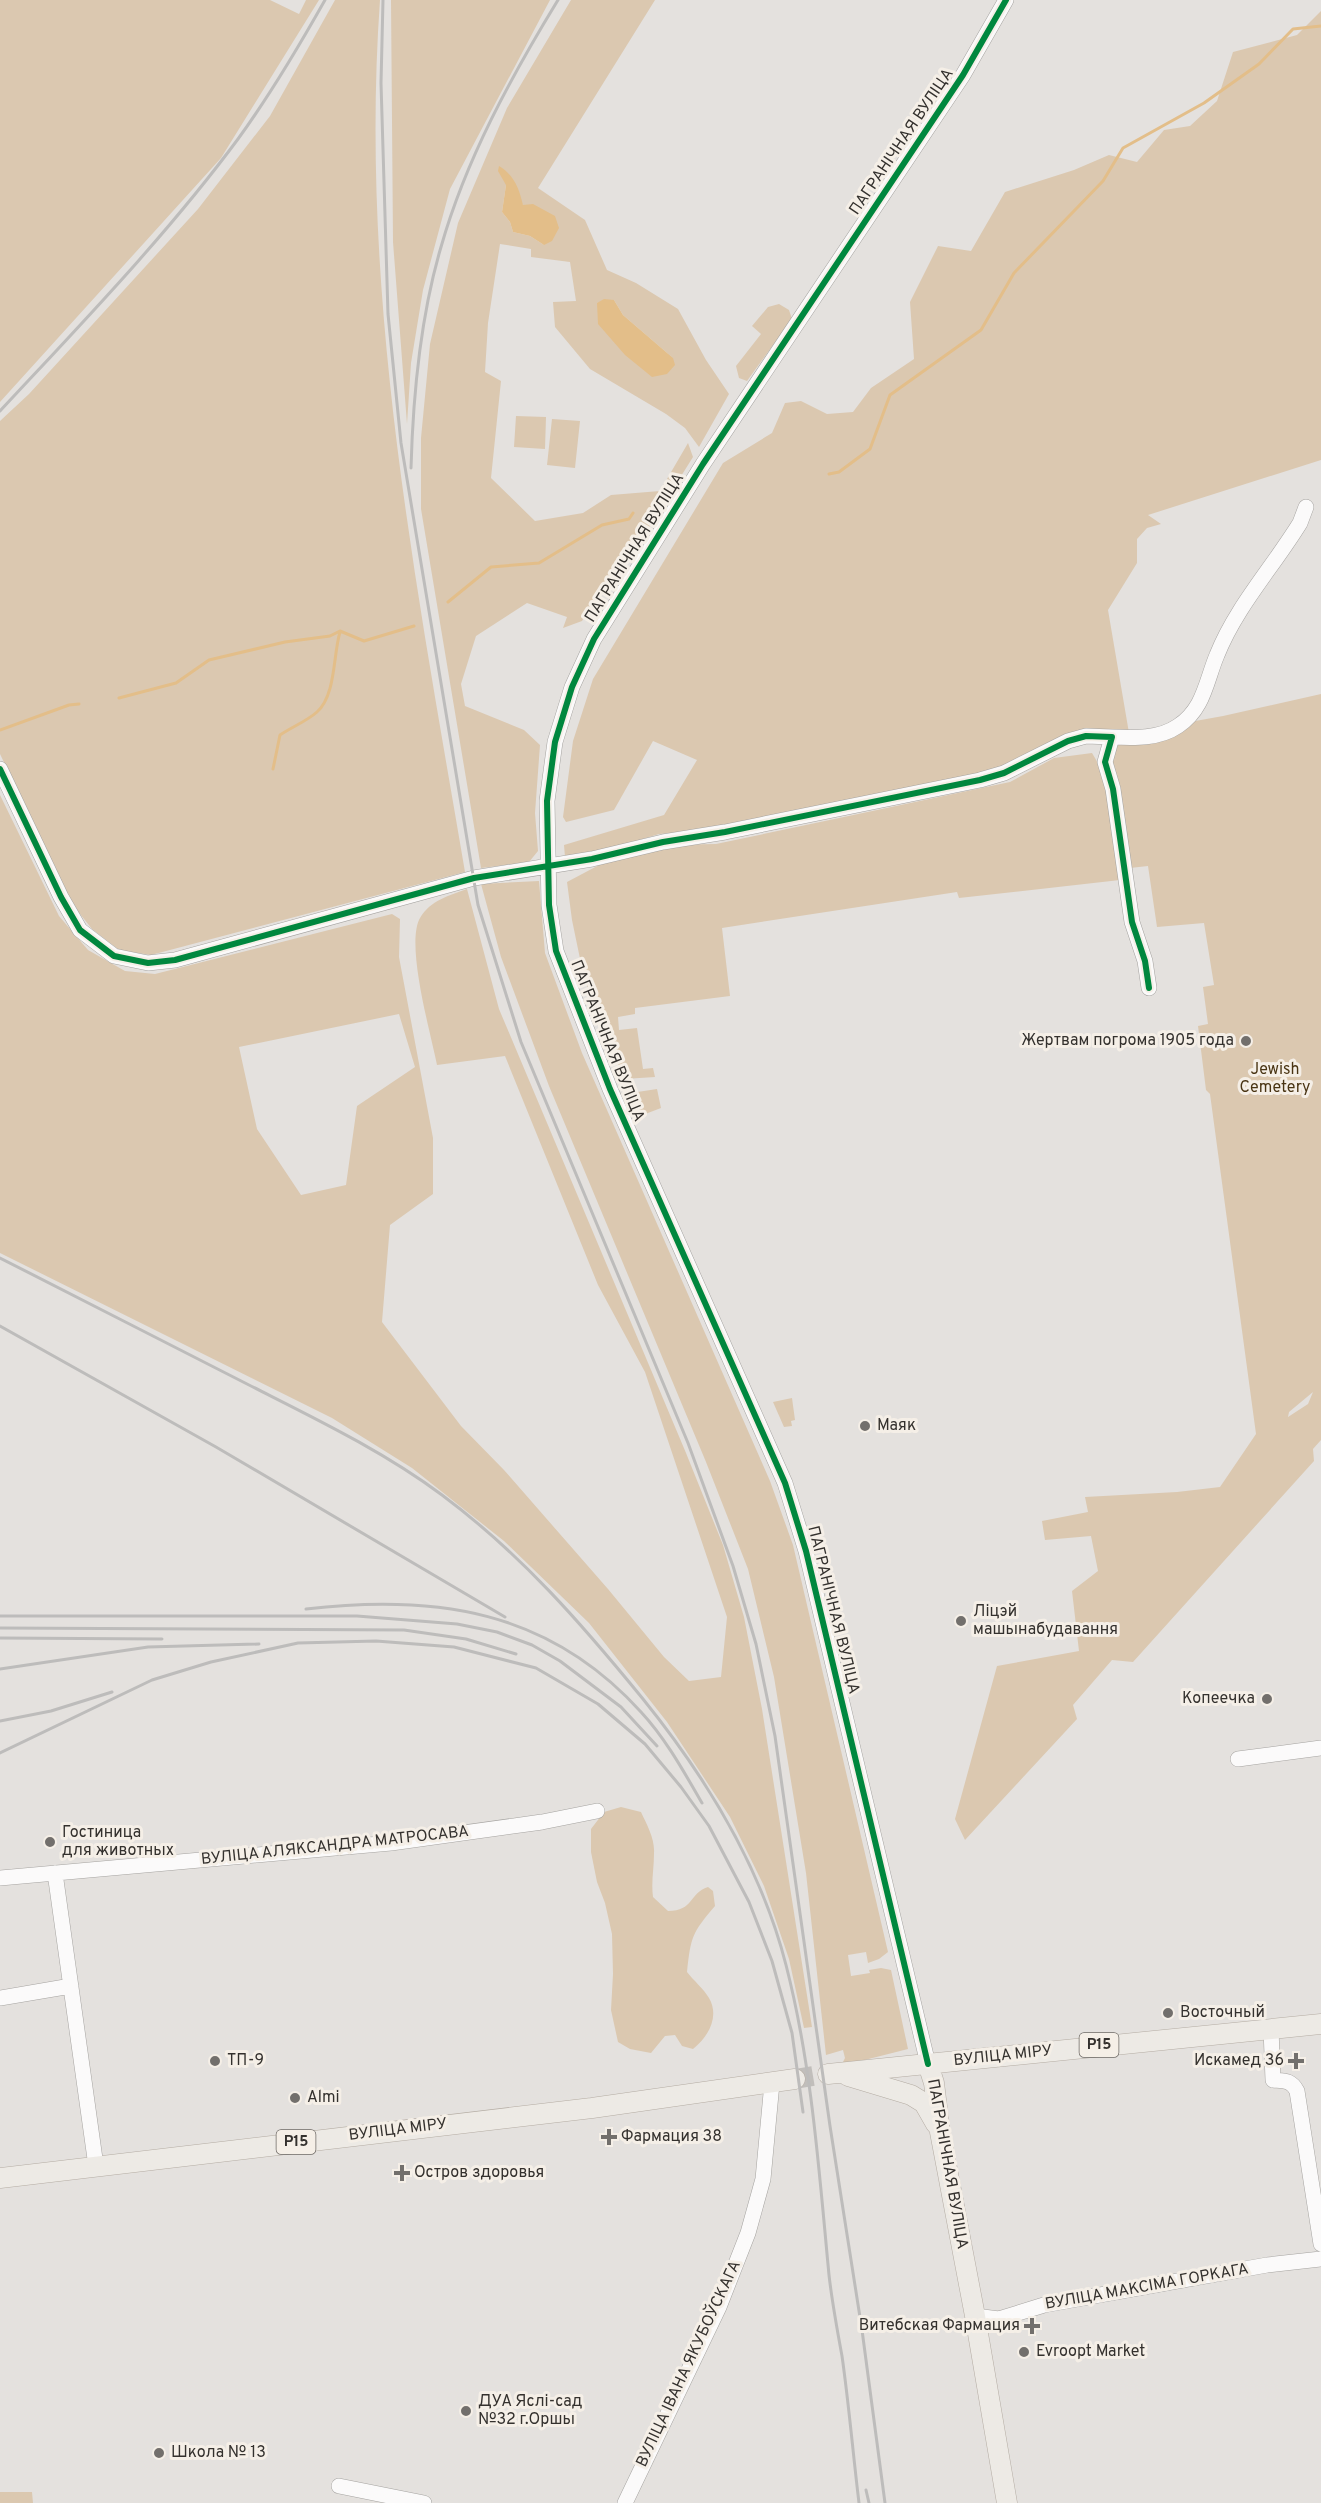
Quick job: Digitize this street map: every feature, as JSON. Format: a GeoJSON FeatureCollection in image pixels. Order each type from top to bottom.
{"type":"FeatureCollection","features":[{"type":"Feature","properties":{"kind":"main road","name":"ВУЛІЦА МІРУ"},"geometry":{"type":"LineString","coordinates":[[0,2178],[592,2108],[819,2075],[1321,2024]]}},
{"type":"Feature","properties":{"kind":"main road","name":"ПАГРАНІЧНАЯ ВУЛІЦА"},"geometry":{"type":"LineString","coordinates":[[928,2064],[934,2083],[940,2132],[1007,2503]]}},
{"type":"Feature","properties":{"kind":"main road"},"geometry":{"type":"LineString","coordinates":[[819,2075],[911,2095],[924,2103],[940,2132]]}},
{"type":"Feature","properties":{"kind":"street","name":"ПАГРАНІЧНАЯ ВУЛІЦА"},"geometry":{"type":"LineString","coordinates":[[928,2064],[802,1536],[785,1483],[610,1089],[556,951],[549,905],[547,801],[555,742],[572,687],[594,639],[703,464],[963,75],[1006,0]]}},
{"type":"Feature","properties":{"kind":"street"},"geometry":{"type":"LineString","coordinates":[[0,769],[61,897],[80,930],[114,956],[148,963],[175,960],[474,878],[547,867],[980,780],[1004,773],[1068,741],[1086,736],[1143,738],[1168,732],[1190,716],[1203,698],[1221,647],[1242,609],[1300,523],[1305,507]]}},
{"type":"Feature","properties":{"kind":"street"},"geometry":{"type":"LineString","coordinates":[[1112,737],[1105,762],[1113,789],[1132,922],[1145,961],[1149,988]]}},
{"type":"Feature","properties":{"kind":"street"},"geometry":{"type":"LineString","coordinates":[[1238,1759],[1321,1748]]}},
{"type":"Feature","properties":{"kind":"street","name":"ВУЛІЦА АЛЯКСАНДРА МАТРОСАВА"},"geometry":{"type":"LineString","coordinates":[[0,1878],[391,1843],[542,1822],[597,1811]]}},
{"type":"Feature","properties":{"kind":"street"},"geometry":{"type":"LineString","coordinates":[[55,1874],[96,2166]]}},
{"type":"Feature","properties":{"kind":"street"},"geometry":{"type":"LineString","coordinates":[[0,1998],[71,1986]]}},
{"type":"Feature","properties":{"kind":"street"},"geometry":{"type":"LineString","coordinates":[[1271,2029],[1273,2080],[1288,2081],[1297,2091],[1321,2244]]}},
{"type":"Feature","properties":{"kind":"street","name":"ВУЛІЦА ІВАНА ЯКУБОЎСКАГА"},"geometry":{"type":"LineString","coordinates":[[625,2503],[719,2307],[748,2233],[763,2179],[771,2083]]}},
{"type":"Feature","properties":{"kind":"street","name":"ВУЛІЦА МАКСІМА ГОРКАГА"},"geometry":{"type":"LineString","coordinates":[[975,2316],[999,2319],[1044,2305],[1267,2265],[1321,2259]]}},
{"type":"Feature","properties":{"kind":"street"},"geometry":{"type":"LineString","coordinates":[[339,2486],[424,2503]]}},
{"type":"Feature","properties":{"kind":"green space"},"geometry":{"type":"Polygon","coordinates":[[[0,0],[270,0],[299,14],[306,0],[319,0],[221,158],[0,402],[0,0]]]}},
{"type":"Feature","properties":{"kind":"green space"},"geometry":{"type":"Polygon","coordinates":[[[335,0],[380,0],[376,110],[378,220],[385,329],[396,438],[411,547],[465,872],[151,955],[119,950],[92,929],[72,904],[0,754],[0,421],[29,394],[198,209],[270,116],[335,0]]]}},
{"type":"Feature","properties":{"kind":"green space"},"geometry":{"type":"Polygon","coordinates":[[[391,0],[550,0],[450,189],[423,290],[411,363],[407,424],[393,242],[391,0]]]}},
{"type":"Feature","properties":{"kind":"green space"},"geometry":{"type":"Polygon","coordinates":[[[571,0],[655,0],[538,188],[585,220],[607,270],[636,283],[678,309],[706,360],[729,394],[699,447],[685,428],[666,414],[590,369],[555,327],[553,302],[576,301],[570,262],[531,257],[531,249],[500,244],[488,323],[485,372],[501,381],[491,478],[535,521],[583,513],[611,495],[660,491],[688,443],[693,457],[625,566],[607,578],[582,621],[563,628],[567,617],[527,603],[476,636],[461,684],[465,706],[524,730],[540,745],[535,813],[538,851],[529,862],[481,868],[421,509],[421,438],[430,344],[458,223],[507,108],[571,0]],[[506,185],[502,212],[510,222],[513,232],[530,236],[544,245],[523,205],[506,185]],[[614,300],[597,303],[673,358],[623,315],[614,300]]]}},
{"type":"Feature","properties":{"kind":"green space","name":"Jewish Cemetery"},"geometry":{"type":"Polygon","coordinates":[[[1321,11],[1321,460],[1148,515],[1161,524],[1147,528],[1137,539],[1137,563],[1108,610],[1129,733],[1223,716],[1321,694],[1321,1440],[1313,1449],[1314,1461],[1133,1662],[1112,1660],[1073,1705],[1077,1719],[965,1840],[955,1819],[997,1666],[1079,1651],[1072,1591],[1098,1571],[1091,1536],[1045,1540],[1042,1521],[1088,1512],[1085,1497],[1177,1492],[1220,1487],[1256,1434],[1210,1094],[1206,1090],[1198,1026],[1208,1024],[1203,987],[1214,985],[1204,923],[1157,927],[1148,866],[1130,868],[1118,789],[1101,737],[1058,746],[1006,771],[719,830],[659,834],[590,855],[565,857],[564,845],[664,815],[697,760],[653,741],[614,810],[566,822],[563,817],[573,741],[593,679],[723,463],[772,433],[785,403],[801,401],[827,414],[853,412],[871,388],[914,359],[910,302],[938,246],[971,251],[1005,192],[1074,170],[1109,155],[1137,162],[1164,130],[1190,126],[1217,101],[1233,52],[1297,35],[1321,11]],[[1313,1392],[1289,1412],[1288,1417],[1308,1404],[1313,1392]]]}},
{"type":"Feature","properties":{"kind":"green space"},"geometry":{"type":"Polygon","coordinates":[[[779,304],[789,310],[792,319],[747,381],[739,378],[736,366],[761,334],[752,326],[768,307],[779,304]]]}},
{"type":"Feature","properties":{"kind":"green space"},"geometry":{"type":"Polygon","coordinates":[[[516,416],[546,417],[545,449],[514,447],[516,416]]]}},
{"type":"Feature","properties":{"kind":"green space"},"geometry":{"type":"Polygon","coordinates":[[[552,419],[580,421],[575,468],[547,465],[552,419]]]}},
{"type":"Feature","properties":{"kind":"green space"},"geometry":{"type":"Polygon","coordinates":[[[1092,753],[1106,782],[1110,798],[1120,880],[959,898],[957,892],[722,928],[730,996],[635,1008],[635,1014],[618,1017],[619,1030],[637,1028],[643,1069],[653,1068],[655,1077],[624,1079],[584,978],[567,882],[601,864],[665,845],[716,844],[1010,782],[1054,758],[1092,753]]]}},
{"type":"Feature","properties":{"kind":"green space"},"geometry":{"type":"Polygon","coordinates":[[[0,795],[59,916],[88,950],[125,971],[155,974],[392,914],[400,919],[399,957],[433,1138],[433,1194],[390,1225],[382,1322],[461,1426],[504,1470],[664,1657],[689,1681],[721,1677],[727,1617],[645,1372],[598,1285],[505,1056],[437,1065],[417,968],[416,931],[420,918],[429,907],[440,899],[467,889],[499,1009],[723,1545],[744,1617],[762,1709],[812,2027],[804,2028],[789,1959],[764,1886],[730,1817],[667,1722],[589,1623],[504,1541],[412,1468],[332,1418],[0,1253],[0,795]],[[399,1014],[239,1047],[257,1129],[301,1195],[346,1185],[357,1106],[415,1067],[399,1014]]]}},
{"type":"Feature","properties":{"kind":"green space"},"geometry":{"type":"Polygon","coordinates":[[[539,881],[545,953],[582,1053],[770,1481],[793,1545],[888,1952],[868,1963],[866,1952],[848,1955],[851,1976],[870,1973],[869,1970],[881,1968],[891,1970],[908,2049],[841,2066],[845,2058],[843,2050],[826,2055],[806,1873],[774,1677],[748,1569],[706,1462],[549,1086],[501,957],[481,884],[539,881]]]}},
{"type":"Feature","properties":{"kind":"green space"},"geometry":{"type":"Polygon","coordinates":[[[657,1089],[661,1108],[640,1116],[631,1093],[657,1089]]]}},
{"type":"Feature","properties":{"kind":"green space"},"geometry":{"type":"Polygon","coordinates":[[[792,1398],[795,1420],[791,1421],[792,1426],[784,1427],[773,1402],[792,1398]]]}},
{"type":"Feature","properties":{"kind":"green space"},"geometry":{"type":"Polygon","coordinates":[[[621,1807],[641,1812],[648,1827],[654,1848],[653,1897],[668,1911],[683,1908],[697,1893],[708,1887],[713,1891],[715,1906],[694,1936],[687,1972],[709,1998],[713,2019],[708,2033],[693,2049],[682,2046],[675,2035],[665,2036],[651,2053],[630,2049],[618,2042],[611,2010],[612,1934],[591,1852],[591,1829],[604,1812],[621,1807]]]}},
{"type":"Feature","properties":{"kind":"green space"},"geometry":{"type":"Polygon","coordinates":[[[0,2492],[32,2492],[33,2503],[0,2503],[0,2492]]]}},
{"type":"Feature","properties":{"kind":"shaded area"},"geometry":{"type":"Polygon","coordinates":[[[499,166],[515,182],[523,205],[533,204],[555,216],[559,228],[552,241],[544,245],[530,236],[513,232],[510,222],[502,212],[506,185],[498,171],[499,166]]]}},
{"type":"Feature","properties":{"kind":"shaded area"},"geometry":{"type":"Polygon","coordinates":[[[604,299],[614,300],[623,315],[673,358],[675,365],[667,374],[652,377],[625,355],[598,324],[597,303],[604,299]]]}},
{"type":"Feature","properties":{"kind":"waterway"},"geometry":{"type":"LineString","coordinates":[[829,474],[839,472],[870,449],[890,395],[981,330],[1014,273],[1103,181],[1123,148],[1204,103],[1259,64],[1293,29],[1321,26]]}},
{"type":"Feature","properties":{"kind":"waterway"},"geometry":{"type":"LineString","coordinates":[[448,602],[491,567],[539,563],[602,525],[629,519],[633,513]]}},
{"type":"Feature","properties":{"kind":"waterway"},"geometry":{"type":"LineString","coordinates":[[119,698],[176,683],[209,660],[285,642],[330,636],[340,631],[364,641],[414,626]]}},
{"type":"Feature","properties":{"kind":"waterway"},"geometry":{"type":"LineString","coordinates":[[273,769],[280,735],[317,712],[328,696],[340,632]]}},
{"type":"Feature","properties":{"kind":"waterway"},"geometry":{"type":"LineString","coordinates":[[0,730],[69,705],[79,704]]}},
{"type":"Feature","properties":{"kind":"tunnel"},"geometry":{"type":"LineString","coordinates":[[795,2079],[813,2076]]}},
{"type":"Feature","properties":{"kind":"railway"},"geometry":{"type":"LineString","coordinates":[[0,411],[123,278],[211,175],[261,105],[325,0]]}},
{"type":"Feature","properties":{"kind":"railway"},"geometry":{"type":"LineString","coordinates":[[383,0],[381,83],[388,314],[401,443],[478,905],[521,1042],[688,1443],[733,1566],[756,1644],[775,1736],[885,2503]]}},
{"type":"Feature","properties":{"kind":"railway"},"geometry":{"type":"LineString","coordinates":[[411,468],[416,385],[423,329],[434,274],[451,214],[491,119],[558,0]]}},
{"type":"Feature","properties":{"kind":"railway"},"geometry":{"type":"LineString","coordinates":[[0,1258],[348,1436],[396,1464],[442,1495],[498,1541],[549,1591],[620,1671],[688,1760],[729,1825],[762,1893],[786,1965],[795,2003],[814,2119],[829,2275],[842,2356],[859,2503]]}},
{"type":"Feature","properties":{"kind":"railway"},"geometry":{"type":"LineString","coordinates":[[0,1326],[216,1447],[505,1617]]}},
{"type":"Feature","properties":{"kind":"railway"},"geometry":{"type":"LineString","coordinates":[[306,1609],[400,1604],[445,1608],[488,1617],[529,1631],[568,1651],[606,1678],[641,1712],[667,1744],[702,1803]]}},
{"type":"Feature","properties":{"kind":"railway"},"geometry":{"type":"LineString","coordinates":[[0,1616],[357,1616],[457,1624],[497,1632],[532,1645],[560,1661],[621,1707],[657,1746]]}},
{"type":"Feature","properties":{"kind":"railway"},"geometry":{"type":"LineString","coordinates":[[0,1628],[404,1630],[466,1639],[516,1654]]}},
{"type":"Feature","properties":{"kind":"railway"},"geometry":{"type":"LineString","coordinates":[[0,1638],[162,1639]]}},
{"type":"Feature","properties":{"kind":"railway"},"geometry":{"type":"LineString","coordinates":[[0,1753],[152,1680],[211,1662],[298,1643],[376,1641],[454,1647],[536,1668],[598,1704],[645,1744],[681,1787],[709,1826],[749,1902],[772,1961],[792,2033],[803,2112]]}},
{"type":"Feature","properties":{"kind":"railway"},"geometry":{"type":"LineString","coordinates":[[0,1669],[148,1647],[259,1644]]}},
{"type":"Feature","properties":{"kind":"railway"},"geometry":{"type":"LineString","coordinates":[[0,1721],[51,1711],[112,1692]]}},
{"type":"Feature","properties":{"kind":"railway"},"geometry":{"type":"LineString","coordinates":[[866,2490],[869,2503]]}},
{"type":"Feature","properties":{"kind":"cycle path"},"geometry":{"type":"LineString","coordinates":[[928,2064],[806,1551],[785,1483],[610,1089],[556,951],[549,905],[547,801],[555,742],[572,687],[594,639],[703,464],[963,75],[1006,0]]}},
{"type":"Feature","properties":{"kind":"cycle path"},"geometry":{"type":"LineString","coordinates":[[0,769],[61,897],[80,930],[114,956],[148,963],[175,960],[474,878],[592,859],[663,842],[725,832],[980,780],[1004,773],[1068,741],[1086,736],[1112,737],[1105,762],[1113,789],[1132,922],[1145,961],[1149,988]]}},
{"type":"Feature","properties":{"kind":"place","name":"Жертвам погрома 1905 года"},"geometry":{"type":"Point","coordinates":[1246,1041]}},
{"type":"Feature","properties":{"kind":"place","name":"Маяк"},"geometry":{"type":"Point","coordinates":[865,1426]}},
{"type":"Feature","properties":{"kind":"place","name":"Ліцэй машынабудавання"},"geometry":{"type":"Point","coordinates":[961,1621]}},
{"type":"Feature","properties":{"kind":"place","name":"Копеечка"},"geometry":{"type":"Point","coordinates":[1267,1699]}},
{"type":"Feature","properties":{"kind":"place","name":"Гостиница для животных"},"geometry":{"type":"Point","coordinates":[50,1842]}},
{"type":"Feature","properties":{"kind":"place","name":"Восточный"},"geometry":{"type":"Point","coordinates":[1168,2013]}},
{"type":"Feature","properties":{"kind":"place","name":"ТП-9"},"geometry":{"type":"Point","coordinates":[215,2061]}},
{"type":"Feature","properties":{"kind":"place","name":"Искамед 36"},"geometry":{"type":"Point","coordinates":[1296,2061]}},
{"type":"Feature","properties":{"kind":"place","name":"Almi"},"geometry":{"type":"Point","coordinates":[295,2098]}},
{"type":"Feature","properties":{"kind":"place","name":"Фармация 38"},"geometry":{"type":"Point","coordinates":[609,2137]}},
{"type":"Feature","properties":{"kind":"place","name":"Остров здоровья"},"geometry":{"type":"Point","coordinates":[402,2173]}},
{"type":"Feature","properties":{"kind":"place","name":"Витебская Фармация"},"geometry":{"type":"Point","coordinates":[1032,2326]}},
{"type":"Feature","properties":{"kind":"place","name":"Evroopt Market"},"geometry":{"type":"Point","coordinates":[1024,2352]}},
{"type":"Feature","properties":{"kind":"place","name":"ДУА Яслі-сад №32 г.Оршы"},"geometry":{"type":"Point","coordinates":[466,2411]}},
{"type":"Feature","properties":{"kind":"place","name":"Школа № 13"},"geometry":{"type":"Point","coordinates":[159,2453]}}]}
